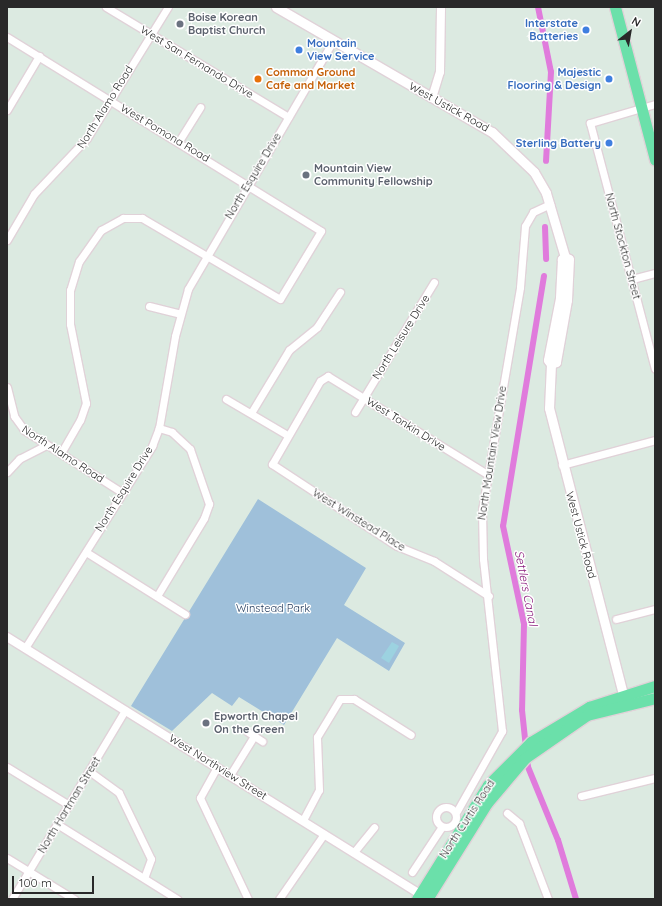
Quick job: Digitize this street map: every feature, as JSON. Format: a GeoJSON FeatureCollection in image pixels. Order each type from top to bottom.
{"type":"FeatureCollection","features":[{"type":"Feature","properties":{"kind":"main road","name":"West Ustick Road"},"geometry":{"type":"LineString","coordinates":[[276,7],[505,141],[534,172],[550,204],[565,257],[562,259],[560,298],[548,360],[551,364],[549,408],[562,465],[624,699]]}},
{"type":"Feature","properties":{"kind":"main road"},"geometry":{"type":"LineString","coordinates":[[615,7],[655,160]]}},
{"type":"Feature","properties":{"kind":"main road","name":"North Curtis Road"},"geometry":{"type":"LineString","coordinates":[[423,898],[511,767],[541,739],[587,715],[655,686]]}},
{"type":"Feature","properties":{"kind":"main road","name":"North Curtis Road"},"geometry":{"type":"LineString","coordinates":[[624,699],[655,698]]}},
{"type":"Feature","properties":{"kind":"street","name":"West San Fernando Drive"},"geometry":{"type":"LineString","coordinates":[[106,7],[288,117]]}},
{"type":"Feature","properties":{"kind":"street","name":"North Alamo Road"},"geometry":{"type":"LineString","coordinates":[[7,240],[25,207],[77,152],[168,7]]}},
{"type":"Feature","properties":{"kind":"street"},"geometry":{"type":"LineString","coordinates":[[432,98],[440,72],[441,7]]}},
{"type":"Feature","properties":{"kind":"street","name":"West Pomona Road"},"geometry":{"type":"LineString","coordinates":[[7,37],[179,141],[321,231],[280,299],[205,255]]}},
{"type":"Feature","properties":{"kind":"street","name":"North Esquire Drive"},"geometry":{"type":"LineString","coordinates":[[25,648],[123,493],[159,428],[180,314],[205,255],[333,41]]}},
{"type":"Feature","properties":{"kind":"street"},"geometry":{"type":"LineString","coordinates":[[7,110],[39,56]]}},
{"type":"Feature","properties":{"kind":"street"},"geometry":{"type":"LineString","coordinates":[[641,108],[655,104]]}},
{"type":"Feature","properties":{"kind":"street"},"geometry":{"type":"LineString","coordinates":[[179,141],[200,107]]}},
{"type":"Feature","properties":{"kind":"street","name":"North Stockton Street"},"geometry":{"type":"LineString","coordinates":[[641,108],[590,123],[655,369]]}},
{"type":"Feature","properties":{"kind":"street","name":"North Mountain View Drive"},"geometry":{"type":"LineString","coordinates":[[500,740],[503,726],[481,530],[487,474],[520,287],[525,226],[533,212],[550,204]]}},
{"type":"Feature","properties":{"kind":"street"},"geometry":{"type":"LineString","coordinates":[[61,453],[86,403],[68,302],[73,276],[85,249],[113,222],[132,217],[152,223],[205,255]]}},
{"type":"Feature","properties":{"kind":"street"},"geometry":{"type":"LineString","coordinates":[[632,279],[655,273]]}},
{"type":"Feature","properties":{"kind":"street","name":"North Leisure Drive"},"geometry":{"type":"LineString","coordinates":[[355,412],[434,282]]}},
{"type":"Feature","properties":{"kind":"street"},"geometry":{"type":"LineString","coordinates":[[251,413],[290,350],[317,327],[340,292]]}},
{"type":"Feature","properties":{"kind":"street"},"geometry":{"type":"LineString","coordinates":[[149,306],[180,314]]}},
{"type":"Feature","properties":{"kind":"street","name":"West Tonkin Drive"},"geometry":{"type":"LineString","coordinates":[[287,435],[325,376],[487,474]]}},
{"type":"Feature","properties":{"kind":"street","name":"North Alamo Road"},"geometry":{"type":"LineString","coordinates":[[7,389],[17,424],[47,445],[123,493]]}},
{"type":"Feature","properties":{"kind":"street"},"geometry":{"type":"LineString","coordinates":[[226,398],[287,435]]}},
{"type":"Feature","properties":{"kind":"street"},"geometry":{"type":"LineString","coordinates":[[157,596],[204,518],[209,504],[190,449],[172,432],[159,428]]}},
{"type":"Feature","properties":{"kind":"street","name":"West Winstead Place"},"geometry":{"type":"LineString","coordinates":[[287,435],[272,464],[397,546],[434,561],[489,596]]}},
{"type":"Feature","properties":{"kind":"street"},"geometry":{"type":"LineString","coordinates":[[562,465],[655,440]]}},
{"type":"Feature","properties":{"kind":"street"},"geometry":{"type":"LineString","coordinates":[[7,472],[19,459],[47,445]]}},
{"type":"Feature","properties":{"kind":"street"},"geometry":{"type":"LineString","coordinates":[[86,552],[185,614]]}},
{"type":"Feature","properties":{"kind":"street"},"geometry":{"type":"LineString","coordinates":[[616,619],[655,609]]}},
{"type":"Feature","properties":{"kind":"street","name":"West Northview Street"},"geometry":{"type":"LineString","coordinates":[[7,637],[217,766],[354,852],[423,898]]}},
{"type":"Feature","properties":{"kind":"street"},"geometry":{"type":"LineString","coordinates":[[302,820],[319,790],[317,737],[340,699],[354,699],[411,735]]}},
{"type":"Feature","properties":{"kind":"street","name":"North Hartman Street"},"geometry":{"type":"LineString","coordinates":[[12,899],[125,710]]}},
{"type":"Feature","properties":{"kind":"street"},"geometry":{"type":"LineString","coordinates":[[248,732],[262,741]]}},
{"type":"Feature","properties":{"kind":"street"},"geometry":{"type":"LineString","coordinates":[[230,775],[254,736]]}},
{"type":"Feature","properties":{"kind":"street","name":"North Curtis Road"},"geometry":{"type":"LineString","coordinates":[[412,872],[441,828],[450,826],[457,811],[500,740]]}},
{"type":"Feature","properties":{"kind":"street"},"geometry":{"type":"LineString","coordinates":[[217,766],[200,798],[248,899]]}},
{"type":"Feature","properties":{"kind":"street"},"geometry":{"type":"LineString","coordinates":[[7,767],[69,805]]}},
{"type":"Feature","properties":{"kind":"street"},"geometry":{"type":"LineString","coordinates":[[88,771],[119,793],[151,859],[144,878]]}},
{"type":"Feature","properties":{"kind":"street"},"geometry":{"type":"LineString","coordinates":[[581,796],[655,778]]}},
{"type":"Feature","properties":{"kind":"street","name":"North Curtis Road"},"geometry":{"type":"LineString","coordinates":[[441,828],[436,818],[441,809],[448,807],[457,811]]}},
{"type":"Feature","properties":{"kind":"street"},"geometry":{"type":"LineString","coordinates":[[507,813],[519,823],[548,899]]}},
{"type":"Feature","properties":{"kind":"street"},"geometry":{"type":"LineString","coordinates":[[57,824],[177,899]]}},
{"type":"Feature","properties":{"kind":"street"},"geometry":{"type":"LineString","coordinates":[[354,852],[374,827]]}},
{"type":"Feature","properties":{"kind":"street"},"geometry":{"type":"LineString","coordinates":[[279,899],[324,834]]}},
{"type":"Feature","properties":{"kind":"street"},"geometry":{"type":"LineString","coordinates":[[7,858],[74,899]]}},
{"type":"Feature","properties":{"kind":"green space","name":"Winstead Park"},"geometry":{"type":"Polygon","coordinates":[[[258,499],[366,568],[344,605],[405,643],[389,671],[337,638],[284,725],[239,697],[232,706],[212,693],[172,731],[131,706],[258,499]]]}},
{"type":"Feature","properties":{"kind":"shaded area"},"geometry":{"type":"Polygon","coordinates":[[[392,642],[399,646],[389,663],[381,658],[392,642]]]}},
{"type":"Feature","properties":{"kind":"waterway","name":"Settlers Canal"},"geometry":{"type":"LineString","coordinates":[[538,7],[551,72],[546,161]]}},
{"type":"Feature","properties":{"kind":"waterway","name":"Settlers Canal"},"geometry":{"type":"LineString","coordinates":[[545,227],[546,259]]}},
{"type":"Feature","properties":{"kind":"waterway","name":"Settlers Canal"},"geometry":{"type":"LineString","coordinates":[[544,276],[503,526],[524,624],[522,710],[528,767],[558,840],[576,899]]}},
{"type":"Feature","properties":{"kind":"place","name":"Boise Korean Baptist Church"},"geometry":{"type":"Point","coordinates":[180,24]}},
{"type":"Feature","properties":{"kind":"place","name":"Interstate Batteries"},"geometry":{"type":"Point","coordinates":[586,30]}},
{"type":"Feature","properties":{"kind":"place","name":"Mountain View Service"},"geometry":{"type":"Point","coordinates":[299,50]}},
{"type":"Feature","properties":{"kind":"place","name":"Common Ground Cafe and Market"},"geometry":{"type":"Point","coordinates":[258,79]}},
{"type":"Feature","properties":{"kind":"place","name":"Majestic Flooring & Design"},"geometry":{"type":"Point","coordinates":[609,79]}},
{"type":"Feature","properties":{"kind":"place","name":"Sterling Battery"},"geometry":{"type":"Point","coordinates":[609,143]}},
{"type":"Feature","properties":{"kind":"place","name":"Mountain View Community Fellowship"},"geometry":{"type":"Point","coordinates":[306,175]}},
{"type":"Feature","properties":{"kind":"place","name":"Epworth Chapel On the Green"},"geometry":{"type":"Point","coordinates":[206,723]}}]}
